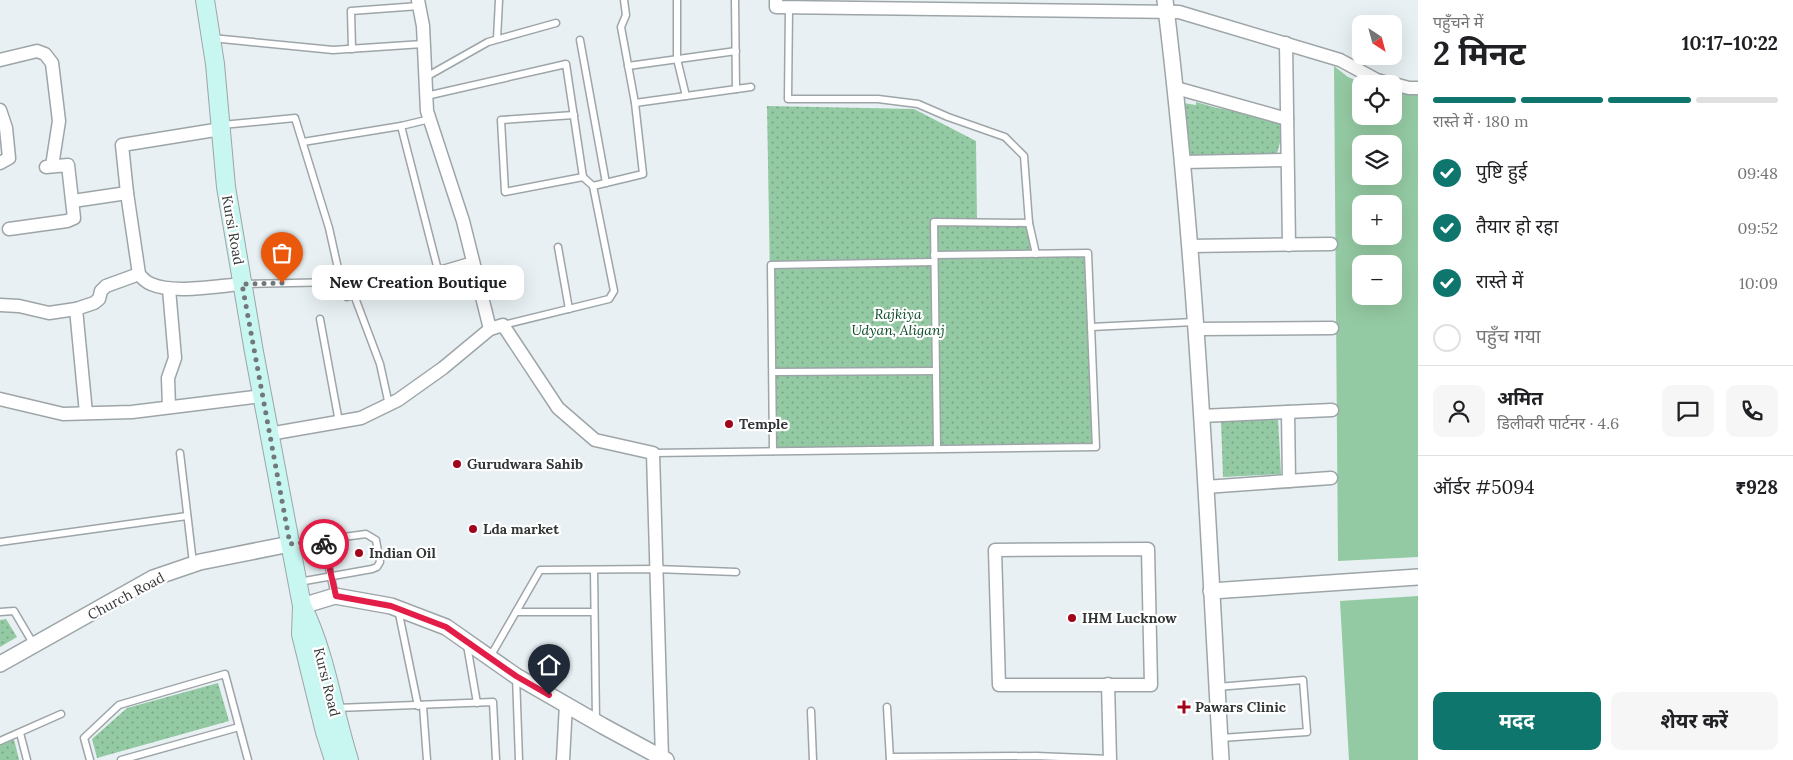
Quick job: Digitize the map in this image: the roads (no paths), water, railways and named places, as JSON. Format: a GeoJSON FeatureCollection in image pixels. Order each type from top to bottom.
{"type":"FeatureCollection","features":[{"type":"Feature","properties":{"kind":"main road","name":"Kursi Road"},"geometry":{"type":"LineString","coordinates":[[205,0],[211,38],[226,188],[297,582],[302,606],[314,632],[350,760]]}},
{"type":"Feature","properties":{"kind":"main road","name":"Kursi Road"},"geometry":{"type":"LineString","coordinates":[[302,606],[301,634],[325,732],[334,760]]}},
{"type":"Feature","properties":{"kind":"street"},"geometry":{"type":"LineString","coordinates":[[776,0],[776,7],[1165,6],[1179,12],[1340,60],[1368,75]]}},
{"type":"Feature","properties":{"kind":"street"},"geometry":{"type":"LineString","coordinates":[[419,3],[423,26],[427,111],[463,221],[490,329]]}},
{"type":"Feature","properties":{"kind":"street"},"geometry":{"type":"LineString","coordinates":[[1165,6],[1176,88],[1190,246],[1220,760]]}},
{"type":"Feature","properties":{"kind":"street"},"geometry":{"type":"LineString","coordinates":[[1286,43],[1289,245]]}},
{"type":"Feature","properties":{"kind":"street"},"geometry":{"type":"LineString","coordinates":[[0,60],[37,51],[45,54],[52,64],[59,121],[48,167],[68,165],[75,216],[73,220],[10,229]]}},
{"type":"Feature","properties":{"kind":"street"},"geometry":{"type":"LineString","coordinates":[[1402,86],[1418,88]]}},
{"type":"Feature","properties":{"kind":"street"},"geometry":{"type":"LineString","coordinates":[[1176,88],[1287,120]]}},
{"type":"Feature","properties":{"kind":"street"},"geometry":{"type":"LineString","coordinates":[[0,110],[6,128],[9,158],[0,163]]}},
{"type":"Feature","properties":{"kind":"street"},"geometry":{"type":"LineString","coordinates":[[220,127],[122,145],[138,274],[150,284],[169,289],[242,284]]}},
{"type":"Feature","properties":{"kind":"street"},"geometry":{"type":"LineString","coordinates":[[1183,162],[1288,160]]}},
{"type":"Feature","properties":{"kind":"street"},"geometry":{"type":"LineString","coordinates":[[73,201],[127,193]]}},
{"type":"Feature","properties":{"kind":"street"},"geometry":{"type":"LineString","coordinates":[[1190,246],[1331,244]]}},
{"type":"Feature","properties":{"kind":"street"},"geometry":{"type":"LineString","coordinates":[[0,305],[19,306],[50,313],[76,309],[94,303],[99,299],[101,290],[106,286],[138,274]]}},
{"type":"Feature","properties":{"kind":"street"},"geometry":{"type":"LineString","coordinates":[[169,289],[175,358],[168,378],[170,407]]}},
{"type":"Feature","properties":{"kind":"street"},"geometry":{"type":"LineString","coordinates":[[76,309],[86,413]]}},
{"type":"Feature","properties":{"kind":"street"},"geometry":{"type":"LineString","coordinates":[[269,434],[360,418],[389,405],[443,368],[490,329],[503,325],[558,408],[595,440],[653,453],[664,759]]}},
{"type":"Feature","properties":{"kind":"street"},"geometry":{"type":"LineString","coordinates":[[1195,325],[1332,328]]}},
{"type":"Feature","properties":{"kind":"street"},"geometry":{"type":"LineString","coordinates":[[0,399],[63,414],[132,412],[262,396]]}},
{"type":"Feature","properties":{"kind":"street"},"geometry":{"type":"LineString","coordinates":[[1201,416],[1332,410]]}},
{"type":"Feature","properties":{"kind":"street"},"geometry":{"type":"LineString","coordinates":[[1288,412],[1290,481]]}},
{"type":"Feature","properties":{"kind":"street"},"geometry":{"type":"LineString","coordinates":[[1205,487],[1331,478]]}},
{"type":"Feature","properties":{"kind":"street","name":"Church Road"},"geometry":{"type":"LineString","coordinates":[[0,664],[154,578],[193,564],[290,544]]}},
{"type":"Feature","properties":{"kind":"street"},"geometry":{"type":"LineString","coordinates":[[1148,548],[1151,685],[1108,684],[999,685],[995,550],[1148,548]]}},
{"type":"Feature","properties":{"kind":"street"},"geometry":{"type":"LineString","coordinates":[[1211,591],[1418,577]]}},
{"type":"Feature","properties":{"kind":"street"},"geometry":{"type":"LineString","coordinates":[[302,606],[336,596],[398,609],[446,627],[516,676],[664,759]]}},
{"type":"Feature","properties":{"kind":"street"},"geometry":{"type":"LineString","coordinates":[[1108,684],[1110,759]]}},
{"type":"Feature","properties":{"kind":"street"},"geometry":{"type":"LineString","coordinates":[[562,760],[566,704]]}},
{"type":"Feature","properties":{"kind":"lane"},"geometry":{"type":"LineString","coordinates":[[497,39],[499,0]]}},
{"type":"Feature","properties":{"kind":"lane"},"geometry":{"type":"LineString","coordinates":[[593,186],[643,174],[635,103],[621,27],[626,15],[624,0]]}},
{"type":"Feature","properties":{"kind":"lane"},"geometry":{"type":"LineString","coordinates":[[677,0],[677,58],[686,96]]}},
{"type":"Feature","properties":{"kind":"lane"},"geometry":{"type":"LineString","coordinates":[[735,0],[736,89]]}},
{"type":"Feature","properties":{"kind":"lane"},"geometry":{"type":"LineString","coordinates":[[352,49],[351,11],[419,3]]}},
{"type":"Feature","properties":{"kind":"lane"},"geometry":{"type":"LineString","coordinates":[[789,7],[788,99],[878,99],[918,104],[948,117],[1005,137],[1024,156],[1029,223],[1036,254]]}},
{"type":"Feature","properties":{"kind":"lane"},"geometry":{"type":"LineString","coordinates":[[425,78],[488,42],[556,23]]}},
{"type":"Feature","properties":{"kind":"lane"},"geometry":{"type":"LineString","coordinates":[[211,38],[333,50],[423,44]]}},
{"type":"Feature","properties":{"kind":"lane"},"geometry":{"type":"LineString","coordinates":[[580,40],[606,183]]}},
{"type":"Feature","properties":{"kind":"lane"},"geometry":{"type":"LineString","coordinates":[[628,66],[736,51]]}},
{"type":"Feature","properties":{"kind":"lane"},"geometry":{"type":"LineString","coordinates":[[426,96],[566,64],[584,177],[593,186],[614,291],[609,299],[503,325]]}},
{"type":"Feature","properties":{"kind":"lane"},"geometry":{"type":"LineString","coordinates":[[635,103],[751,87]]}},
{"type":"Feature","properties":{"kind":"lane"},"geometry":{"type":"LineString","coordinates":[[574,115],[500,120],[505,192],[584,177]]}},
{"type":"Feature","properties":{"kind":"lane"},"geometry":{"type":"LineString","coordinates":[[220,127],[295,118],[329,228],[347,297],[473,260]]}},
{"type":"Feature","properties":{"kind":"lane"},"geometry":{"type":"LineString","coordinates":[[303,142],[401,126],[430,119]]}},
{"type":"Feature","properties":{"kind":"lane"},"geometry":{"type":"LineString","coordinates":[[401,126],[438,270]]}},
{"type":"Feature","properties":{"kind":"lane"},"geometry":{"type":"LineString","coordinates":[[938,448],[934,222],[1029,223]]}},
{"type":"Feature","properties":{"kind":"lane"},"geometry":{"type":"LineString","coordinates":[[558,247],[569,309]]}},
{"type":"Feature","properties":{"kind":"lane"},"geometry":{"type":"LineString","coordinates":[[653,453],[1096,447],[1088,253],[771,264],[774,451]]}},
{"type":"Feature","properties":{"kind":"lane"},"geometry":{"type":"LineString","coordinates":[[242,284],[342,282]]}},
{"type":"Feature","properties":{"kind":"lane"},"geometry":{"type":"LineString","coordinates":[[354,295],[380,364],[389,405]]}},
{"type":"Feature","properties":{"kind":"lane"},"geometry":{"type":"LineString","coordinates":[[320,319],[339,422]]}},
{"type":"Feature","properties":{"kind":"lane"},"geometry":{"type":"LineString","coordinates":[[1091,327],[1195,325]]}},
{"type":"Feature","properties":{"kind":"lane"},"geometry":{"type":"LineString","coordinates":[[772,372],[936,371]]}},
{"type":"Feature","properties":{"kind":"lane"},"geometry":{"type":"LineString","coordinates":[[180,453],[193,564]]}},
{"type":"Feature","properties":{"kind":"lane"},"geometry":{"type":"LineString","coordinates":[[0,542],[187,516]]}},
{"type":"Feature","properties":{"kind":"lane"},"geometry":{"type":"LineString","coordinates":[[290,544],[366,534],[376,540],[380,562],[377,567],[297,582]]}},
{"type":"Feature","properties":{"kind":"lane"},"geometry":{"type":"LineString","coordinates":[[323,540],[336,596]]}},
{"type":"Feature","properties":{"kind":"lane"},"geometry":{"type":"LineString","coordinates":[[490,657],[540,570],[656,569],[736,572]]}},
{"type":"Feature","properties":{"kind":"lane"},"geometry":{"type":"LineString","coordinates":[[594,570],[596,722]]}},
{"type":"Feature","properties":{"kind":"lane"},"geometry":{"type":"LineString","coordinates":[[398,609],[420,706],[427,760]]}},
{"type":"Feature","properties":{"kind":"lane"},"geometry":{"type":"LineString","coordinates":[[0,612],[14,611],[34,645]]}},
{"type":"Feature","properties":{"kind":"lane"},"geometry":{"type":"LineString","coordinates":[[516,612],[594,612]]}},
{"type":"Feature","properties":{"kind":"lane"},"geometry":{"type":"LineString","coordinates":[[466,641],[477,703]]}},
{"type":"Feature","properties":{"kind":"lane"},"geometry":{"type":"LineString","coordinates":[[90,760],[84,738],[119,705],[225,674],[248,760]]}},
{"type":"Feature","properties":{"kind":"lane"},"geometry":{"type":"LineString","coordinates":[[516,676],[520,760]]}},
{"type":"Feature","properties":{"kind":"lane"},"geometry":{"type":"LineString","coordinates":[[1217,687],[1303,680],[1307,732],[1219,738]]}},
{"type":"Feature","properties":{"kind":"lane"},"geometry":{"type":"LineString","coordinates":[[334,708],[493,702],[496,760]]}},
{"type":"Feature","properties":{"kind":"lane"},"geometry":{"type":"LineString","coordinates":[[887,707],[890,759],[1036,756],[1110,759]]}},
{"type":"Feature","properties":{"kind":"lane"},"geometry":{"type":"LineString","coordinates":[[811,711],[814,760]]}},
{"type":"Feature","properties":{"kind":"lane"},"geometry":{"type":"LineString","coordinates":[[0,741],[61,714]]}},
{"type":"Feature","properties":{"kind":"lane"},"geometry":{"type":"LineString","coordinates":[[121,760],[239,726]]}},
{"type":"Feature","properties":{"kind":"lane"},"geometry":{"type":"LineString","coordinates":[[20,733],[27,760]]}},
{"type":"Feature","properties":{"kind":"place","name":"New Creation Boutique"},"geometry":{"type":"Point","coordinates":[282,283]}},
{"type":"Feature","properties":{"kind":"place","name":"Temple"},"geometry":{"type":"Point","coordinates":[729,424]}},
{"type":"Feature","properties":{"kind":"place","name":"Gurudwara Sahib"},"geometry":{"type":"Point","coordinates":[457,464]}},
{"type":"Feature","properties":{"kind":"place","name":"Lda market"},"geometry":{"type":"Point","coordinates":[473,529]}},
{"type":"Feature","properties":{"kind":"place","name":"Indian Oil"},"geometry":{"type":"Point","coordinates":[359,553]}},
{"type":"Feature","properties":{"kind":"place","name":"IHM Lucknow"},"geometry":{"type":"Point","coordinates":[1072,618]}},
{"type":"Feature","properties":{"kind":"place","name":"Pawars Clinic"},"geometry":{"type":"Point","coordinates":[1184,707]}},
{"type":"Feature","properties":{"kind":"park label","name":"Rajkiya Udyan, Aliganj"},"geometry":{"type":"Point","coordinates":[898,322]}}]}
